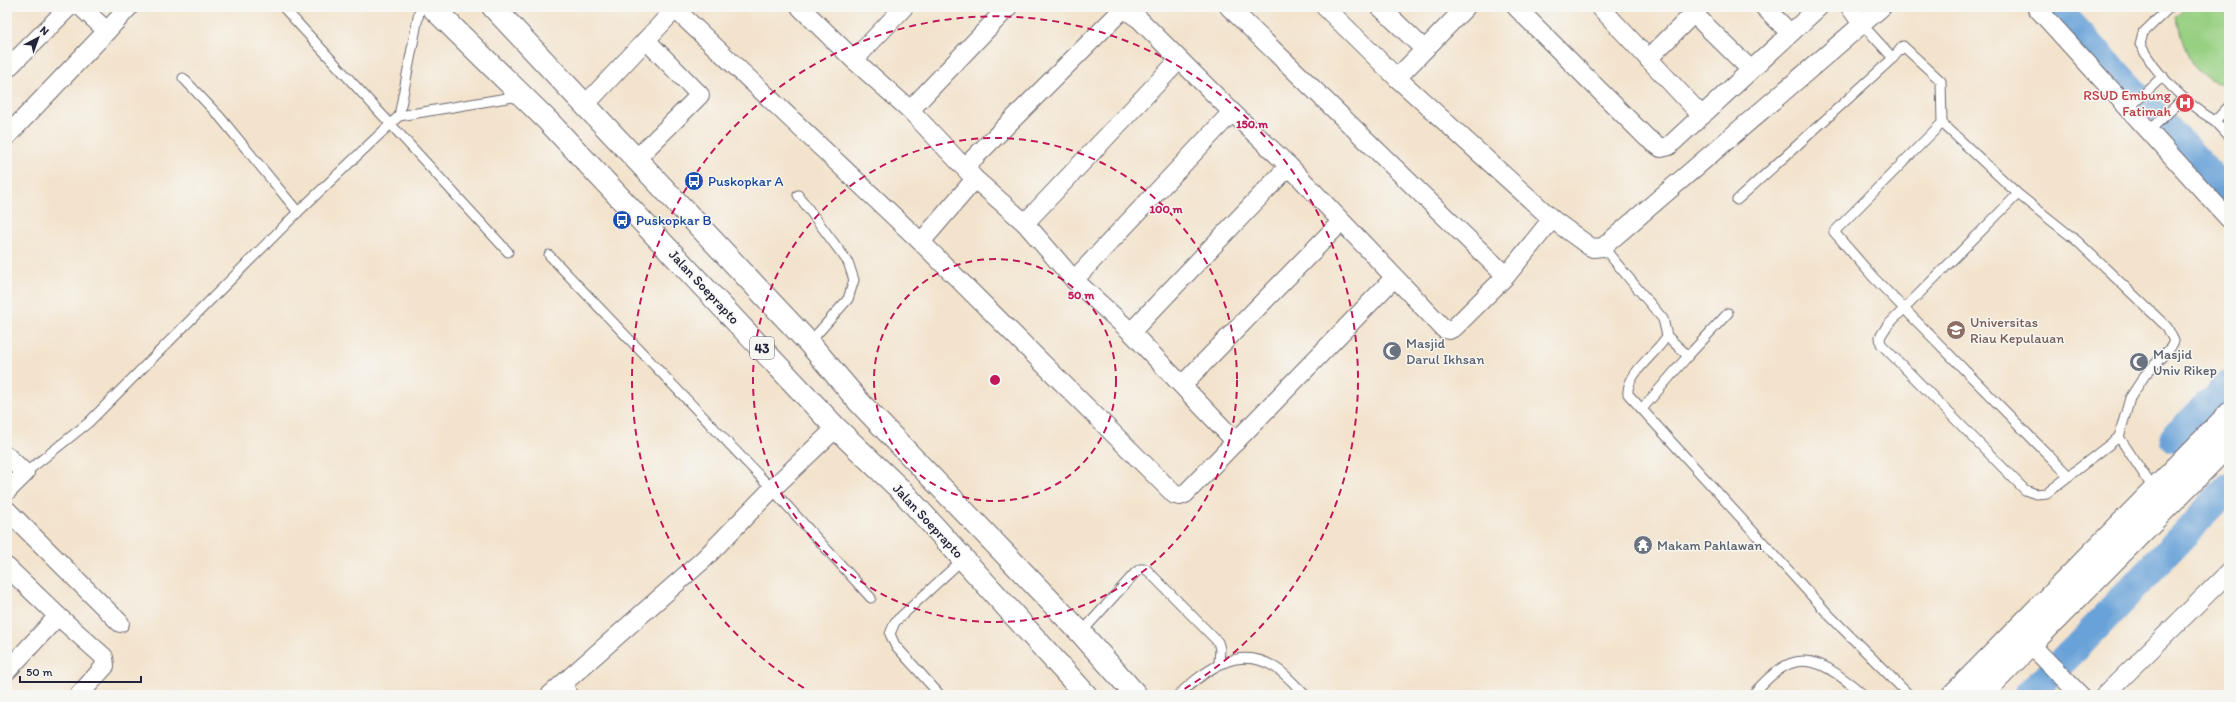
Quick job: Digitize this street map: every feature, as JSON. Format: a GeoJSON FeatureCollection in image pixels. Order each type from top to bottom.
{"type":"FeatureCollection","features":[{"type":"Feature","properties":{"kind":"main road","name":"Jalan Soeprapto"},"geometry":{"type":"LineString","coordinates":[[432,7],[549,122],[836,428],[902,491],[1086,695]]}},
{"type":"Feature","properties":{"kind":"main road"},"geometry":{"type":"LineString","coordinates":[[493,7],[809,343],[860,403],[1081,633],[1136,695]]}},
{"type":"Feature","properties":{"kind":"main road"},"geometry":{"type":"LineString","coordinates":[[1953,695],[2153,489],[2229,414]]}},
{"type":"Feature","properties":{"kind":"main road"},"geometry":{"type":"LineString","coordinates":[[1981,695],[2229,444]]}},
{"type":"Feature","properties":{"kind":"main road"},"geometry":{"type":"LineString","coordinates":[[902,491],[923,469]]}},
{"type":"Feature","properties":{"kind":"street"},"geometry":{"type":"LineString","coordinates":[[7,69],[69,7]]}},
{"type":"Feature","properties":{"kind":"street"},"geometry":{"type":"LineString","coordinates":[[82,7],[107,31]]}},
{"type":"Feature","properties":{"kind":"street"},"geometry":{"type":"LineString","coordinates":[[7,136],[129,7]]}},
{"type":"Feature","properties":{"kind":"street"},"geometry":{"type":"LineString","coordinates":[[800,7],[854,60],[910,110],[970,173],[1025,223],[1074,280],[1131,332],[1236,442]]}},
{"type":"Feature","properties":{"kind":"street"},"geometry":{"type":"LineString","coordinates":[[854,60],[904,7]]}},
{"type":"Feature","properties":{"kind":"street"},"geometry":{"type":"LineString","coordinates":[[910,110],[1008,7]]}},
{"type":"Feature","properties":{"kind":"street"},"geometry":{"type":"LineString","coordinates":[[1229,7],[1506,276]]}},
{"type":"Feature","properties":{"kind":"street"},"geometry":{"type":"LineString","coordinates":[[1325,7],[1397,78],[1552,219],[1593,248],[1603,247],[1882,7]]}},
{"type":"Feature","properties":{"kind":"street"},"geometry":{"type":"LineString","coordinates":[[1380,7],[1424,48]]}},
{"type":"Feature","properties":{"kind":"street"},"geometry":{"type":"LineString","coordinates":[[1397,78],[1424,48],[1466,7]]}},
{"type":"Feature","properties":{"kind":"street"},"geometry":{"type":"LineString","coordinates":[[1516,7],[1656,146],[1661,148],[1669,146],[1818,7]]}},
{"type":"Feature","properties":{"kind":"street"},"geometry":{"type":"LineString","coordinates":[[1764,7],[1790,34]]}},
{"type":"Feature","properties":{"kind":"street"},"geometry":{"type":"LineString","coordinates":[[1850,7],[1862,24]]}},
{"type":"Feature","properties":{"kind":"street"},"geometry":{"type":"LineString","coordinates":[[2036,7],[2153,127],[2229,219]]}},
{"type":"Feature","properties":{"kind":"street"},"geometry":{"type":"LineString","coordinates":[[585,105],[675,8],[920,242],[1174,495],[1180,496],[1185,494],[1394,278]]}},
{"type":"Feature","properties":{"kind":"street"},"geometry":{"type":"LineString","coordinates":[[920,242],[970,173],[1122,8],[1145,13],[1179,60],[1289,166],[1394,278],[1446,330],[1455,327],[1506,276],[1552,219]]}},
{"type":"Feature","properties":{"kind":"street"},"geometry":{"type":"LineString","coordinates":[[1648,59],[1696,10],[1750,70]]}},
{"type":"Feature","properties":{"kind":"street"},"geometry":{"type":"LineString","coordinates":[[1610,11],[1648,59],[1702,116]]}},
{"type":"Feature","properties":{"kind":"street"},"geometry":{"type":"LineString","coordinates":[[636,159],[700,94],[646,40]]}},
{"type":"Feature","properties":{"kind":"street"},"geometry":{"type":"LineString","coordinates":[[1025,223],[1179,60]]}},
{"type":"Feature","properties":{"kind":"street"},"geometry":{"type":"LineString","coordinates":[[1074,280],[1232,112]]}},
{"type":"Feature","properties":{"kind":"street"},"geometry":{"type":"LineString","coordinates":[[1131,332],[1289,166]]}},
{"type":"Feature","properties":{"kind":"street"},"geometry":{"type":"LineString","coordinates":[[1182,385],[1341,222]]}},
{"type":"Feature","properties":{"kind":"street"},"geometry":{"type":"LineString","coordinates":[[550,695],[569,689],[704,559],[772,489],[836,428]]}},
{"type":"Feature","properties":{"kind":"street"},"geometry":{"type":"LineString","coordinates":[[7,456],[25,473],[7,491]]}},
{"type":"Feature","properties":{"kind":"street"},"geometry":{"type":"LineString","coordinates":[[7,510],[120,623]]}},
{"type":"Feature","properties":{"kind":"street"},"geometry":{"type":"LineString","coordinates":[[7,567],[105,661],[103,669],[79,695]]}},
{"type":"Feature","properties":{"kind":"street"},"geometry":{"type":"LineString","coordinates":[[2105,695],[2229,572]]}},
{"type":"Feature","properties":{"kind":"street"},"geometry":{"type":"LineString","coordinates":[[8,667],[58,616]]}},
{"type":"Feature","properties":{"kind":"street"},"geometry":{"type":"LineString","coordinates":[[2031,645],[2080,695]]}},
{"type":"Feature","properties":{"kind":"lane"},"geometry":{"type":"LineString","coordinates":[[283,7],[508,252]]}},
{"type":"Feature","properties":{"kind":"lane"},"geometry":{"type":"LineString","coordinates":[[399,116],[420,7]]}},
{"type":"Feature","properties":{"kind":"lane"},"geometry":{"type":"LineString","coordinates":[[2170,7],[2143,33],[2140,44],[2160,79],[2181,100],[2215,121],[2229,136]]}},
{"type":"Feature","properties":{"kind":"lane"},"geometry":{"type":"LineString","coordinates":[[1862,24],[1893,58]]}},
{"type":"Feature","properties":{"kind":"lane"},"geometry":{"type":"LineString","coordinates":[[1737,200],[1893,58],[1903,46],[1940,80],[1942,123],[2018,194],[2077,241],[2172,334],[2174,341],[2171,347],[2145,375],[2130,398],[2119,437],[2047,493],[2036,494],[2025,490],[1881,344],[1880,337],[1905,308],[2018,194]]}},
{"type":"Feature","properties":{"kind":"lane"},"geometry":{"type":"LineString","coordinates":[[183,78],[220,117],[298,212]]}},
{"type":"Feature","properties":{"kind":"lane"},"geometry":{"type":"LineString","coordinates":[[2132,106],[2160,79]]}},
{"type":"Feature","properties":{"kind":"lane"},"geometry":{"type":"LineString","coordinates":[[25,473],[88,423],[298,212],[399,116],[521,95]]}},
{"type":"Feature","properties":{"kind":"lane"},"geometry":{"type":"LineString","coordinates":[[2153,127],[2181,100]]}},
{"type":"Feature","properties":{"kind":"lane"},"geometry":{"type":"LineString","coordinates":[[2215,121],[2229,106]]}},
{"type":"Feature","properties":{"kind":"lane"},"geometry":{"type":"LineString","coordinates":[[1942,123],[1834,232],[1905,308],[2069,476]]}},
{"type":"Feature","properties":{"kind":"lane"},"geometry":{"type":"LineString","coordinates":[[798,195],[848,262],[854,280],[848,299],[809,343]]}},
{"type":"Feature","properties":{"kind":"lane"},"geometry":{"type":"LineString","coordinates":[[1603,247],[1663,319],[1667,336],[1688,356]]}},
{"type":"Feature","properties":{"kind":"lane"},"geometry":{"type":"LineString","coordinates":[[549,255],[772,489],[871,598]]}},
{"type":"Feature","properties":{"kind":"lane"},"geometry":{"type":"LineString","coordinates":[[1642,409],[1688,356],[1728,314]]}},
{"type":"Feature","properties":{"kind":"lane"},"geometry":{"type":"LineString","coordinates":[[1667,336],[1660,347],[1630,378],[1627,386],[1628,394],[1830,616],[1909,695]]}},
{"type":"Feature","properties":{"kind":"lane"},"geometry":{"type":"LineString","coordinates":[[2119,437],[2153,489],[2168,505]]}},
{"type":"Feature","properties":{"kind":"lane"},"geometry":{"type":"LineString","coordinates":[[940,695],[895,645],[890,634],[896,622],[963,559]]}},
{"type":"Feature","properties":{"kind":"lane"},"geometry":{"type":"LineString","coordinates":[[1081,633],[1135,573],[1140,569],[1146,569],[1218,642],[1220,649],[1219,663]]}},
{"type":"Feature","properties":{"kind":"lane"},"geometry":{"type":"LineString","coordinates":[[1178,695],[1200,676],[1219,663],[1236,659],[1252,659],[1264,662],[1275,668],[1305,695]]}},
{"type":"Feature","properties":{"kind":"lane"},"geometry":{"type":"LineString","coordinates":[[1752,695],[1780,667],[1790,662],[1801,660],[1822,665],[1863,695]]}},
{"type":"Feature","properties":{"kind":"green space"},"geometry":{"type":"Polygon","coordinates":[[[2186,7],[2229,7],[2229,86],[2215,82],[2205,76],[2197,69],[2186,52],[2176,17],[2186,7]]]}},
{"type":"Feature","properties":{"kind":"waterway"},"geometry":{"type":"LineString","coordinates":[[2055,7],[2229,195]]}},
{"type":"Feature","properties":{"kind":"waterway"},"geometry":{"type":"LineString","coordinates":[[2174,438],[2229,385]]}},
{"type":"Feature","properties":{"kind":"waterway"},"geometry":{"type":"LineString","coordinates":[[2028,695],[2076,648],[2229,487]]}},
{"type":"Feature","properties":{"kind":"place","name":"RSUD Embung Fatimah"},"geometry":{"type":"Point","coordinates":[2185,103]}},
{"type":"Feature","properties":{"kind":"place","name":"Puskopkar A"},"geometry":{"type":"Point","coordinates":[694,181]}},
{"type":"Feature","properties":{"kind":"place","name":"Puskopkar B"},"geometry":{"type":"Point","coordinates":[622,220]}},
{"type":"Feature","properties":{"kind":"place","name":"Universitas Riau Kepulauan"},"geometry":{"type":"Point","coordinates":[1956,330]}},
{"type":"Feature","properties":{"kind":"place","name":"Masjid Darul Ikhsan"},"geometry":{"type":"Point","coordinates":[1392,351]}},
{"type":"Feature","properties":{"kind":"place","name":"Masjid Univ Rikep"},"geometry":{"type":"Point","coordinates":[2139,362]}},
{"type":"Feature","properties":{"kind":"place","name":"Makam Pahlawan"},"geometry":{"type":"Point","coordinates":[1643,545]}}]}
